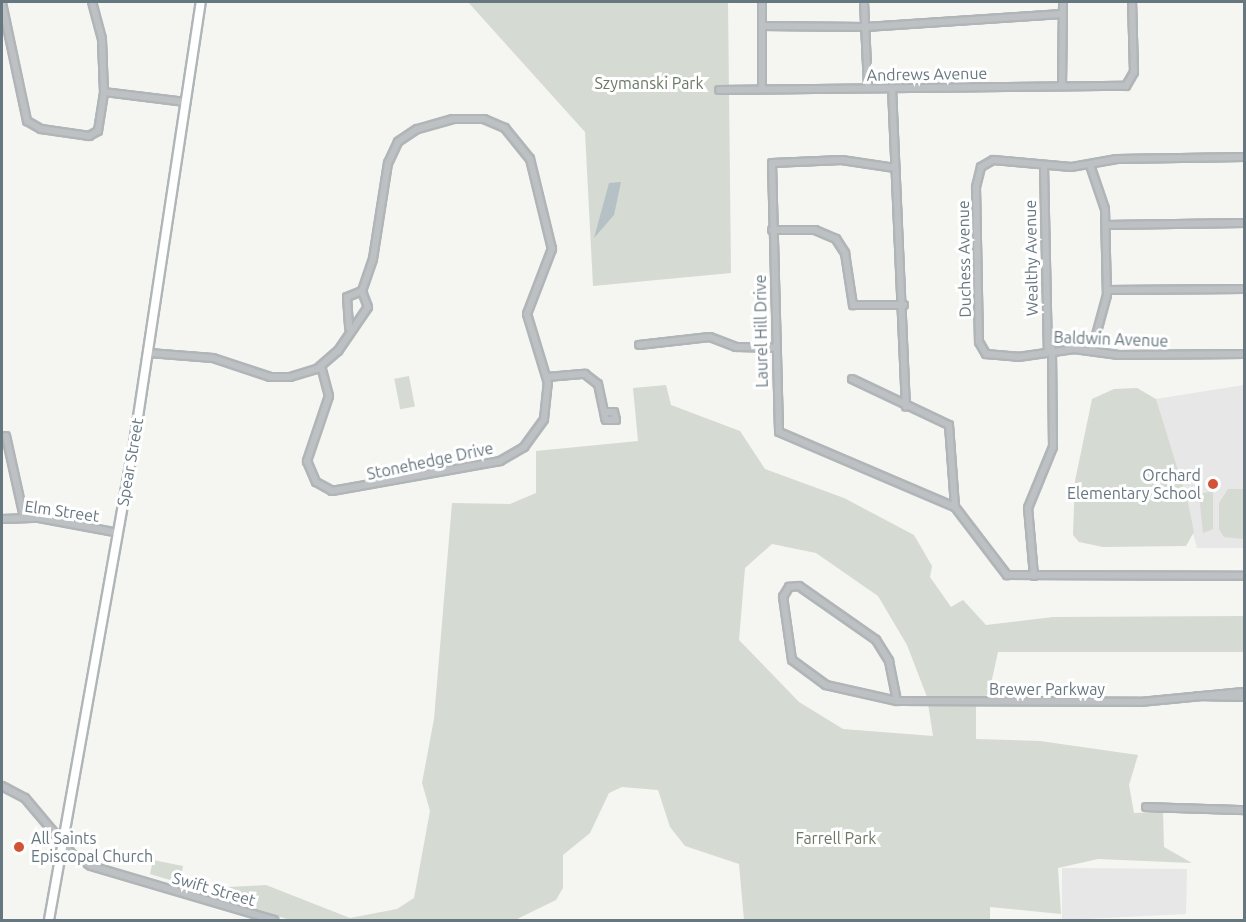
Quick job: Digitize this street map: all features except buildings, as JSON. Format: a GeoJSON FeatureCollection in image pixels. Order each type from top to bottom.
{"type":"FeatureCollection","features":[{"type":"Feature","properties":{"kind":"main road","name":"Spear Street"},"geometry":{"type":"LineString","coordinates":[[49,921],[65,846],[119,533],[201,2]]}},
{"type":"Feature","properties":{"kind":"street"},"geometry":{"type":"LineString","coordinates":[[2,3],[27,121],[41,129],[94,135],[104,92],[104,52],[92,2]]}},
{"type":"Feature","properties":{"kind":"street"},"geometry":{"type":"LineString","coordinates":[[762,2],[762,90]]}},
{"type":"Feature","properties":{"kind":"street"},"geometry":{"type":"LineString","coordinates":[[864,2],[868,88]]}},
{"type":"Feature","properties":{"kind":"street"},"geometry":{"type":"LineString","coordinates":[[1062,86],[1063,2]]}},
{"type":"Feature","properties":{"kind":"street","name":"Andrews Avenue"},"geometry":{"type":"LineString","coordinates":[[719,90],[1121,86],[1132,78],[1132,2]]}},
{"type":"Feature","properties":{"kind":"street"},"geometry":{"type":"LineString","coordinates":[[762,26],[865,27],[1063,14]]}},
{"type":"Feature","properties":{"kind":"street"},"geometry":{"type":"LineString","coordinates":[[892,88],[904,305],[906,407]]}},
{"type":"Feature","properties":{"kind":"street"},"geometry":{"type":"LineString","coordinates":[[104,92],[186,102]]}},
{"type":"Feature","properties":{"kind":"street","name":"Stonehedge Drive"},"geometry":{"type":"LineString","coordinates":[[321,366],[328,402],[307,462],[319,484],[342,493],[507,458],[530,441],[544,419],[547,377],[527,314],[549,267],[551,242],[528,152],[498,124],[453,118],[417,129],[398,142],[388,163],[373,259],[362,291]]}},
{"type":"Feature","properties":{"kind":"street"},"geometry":{"type":"LineString","coordinates":[[1044,165],[1090,165],[1117,159],[1245,157]]}},
{"type":"Feature","properties":{"kind":"street","name":"Laurel Hill Drive"},"geometry":{"type":"LineString","coordinates":[[895,168],[775,159],[772,230],[775,348],[781,434],[955,507]]}},
{"type":"Feature","properties":{"kind":"street","name":"Duchess Avenue"},"geometry":{"type":"LineString","coordinates":[[980,348],[980,169],[993,160],[1044,165]]}},
{"type":"Feature","properties":{"kind":"street","name":"Wealthy Avenue"},"geometry":{"type":"LineString","coordinates":[[1034,576],[1028,508],[1053,447],[1044,165]]}},
{"type":"Feature","properties":{"kind":"street"},"geometry":{"type":"LineString","coordinates":[[1090,165],[1106,225],[1107,290],[1092,350]]}},
{"type":"Feature","properties":{"kind":"street"},"geometry":{"type":"LineString","coordinates":[[1106,225],[1245,223]]}},
{"type":"Feature","properties":{"kind":"street"},"geometry":{"type":"LineString","coordinates":[[772,230],[815,230],[836,239],[845,256],[853,305],[904,305]]}},
{"type":"Feature","properties":{"kind":"street"},"geometry":{"type":"LineString","coordinates":[[1107,290],[1245,289]]}},
{"type":"Feature","properties":{"kind":"street"},"geometry":{"type":"LineString","coordinates":[[148,353],[213,358],[277,378],[321,366],[338,351],[349,328],[369,304],[362,291],[347,297],[349,328]]}},
{"type":"Feature","properties":{"kind":"street"},"geometry":{"type":"LineString","coordinates":[[639,345],[712,337],[736,347],[775,348]]}},
{"type":"Feature","properties":{"kind":"street","name":"Baldwin Avenue"},"geometry":{"type":"LineString","coordinates":[[980,348],[990,356],[1011,357],[1050,350],[1092,350],[1119,355],[1245,354]]}},
{"type":"Feature","properties":{"kind":"street"},"geometry":{"type":"LineString","coordinates":[[547,377],[585,374],[598,384],[604,412]]}},
{"type":"Feature","properties":{"kind":"street"},"geometry":{"type":"LineString","coordinates":[[852,379],[906,407],[950,425],[955,507],[1004,574],[1245,576]]}},
{"type":"Feature","properties":{"kind":"street"},"geometry":{"type":"LineString","coordinates":[[6,436],[24,517]]}},
{"type":"Feature","properties":{"kind":"street","name":"Elm Street"},"geometry":{"type":"LineString","coordinates":[[2,519],[24,517],[119,533]]}},
{"type":"Feature","properties":{"kind":"street","name":"Brewer Parkway"},"geometry":{"type":"LineString","coordinates":[[897,701],[889,661],[876,640],[799,586],[785,591],[786,649],[800,669],[859,697],[897,701],[1140,702],[1245,692]]}},
{"type":"Feature","properties":{"kind":"street","name":"Brewer Parkway"},"geometry":{"type":"LineString","coordinates":[[1197,696],[1245,697]]}},
{"type":"Feature","properties":{"kind":"street","name":"Swift Street"},"geometry":{"type":"LineString","coordinates":[[2,786],[25,798],[65,846],[104,871],[274,921]]}},
{"type":"Feature","properties":{"kind":"street"},"geometry":{"type":"LineString","coordinates":[[1146,807],[1245,810]]}},
{"type":"Feature","properties":{"kind":"shaded area"},"geometry":{"type":"Polygon","coordinates":[[[621,182],[614,215],[594,238],[609,183],[621,182]]]}},
{"type":"Feature","properties":{"kind":"shaded area","name":"Orchard Elementary School"},"geometry":{"type":"Polygon","coordinates":[[[1244,385],[1244,548],[1197,548],[1156,399],[1244,385]]]}},
{"type":"Feature","properties":{"kind":"shaded area"},"geometry":{"type":"Polygon","coordinates":[[[1062,868],[1187,869],[1186,914],[1062,920],[1062,868]]]}},
{"type":"Feature","properties":{"kind":"green space","name":"Szymanski Park"},"geometry":{"type":"Polygon","coordinates":[[[468,2],[728,2],[731,273],[593,286],[585,132],[468,2]]]}},
{"type":"Feature","properties":{"kind":"green space"},"geometry":{"type":"Polygon","coordinates":[[[409,376],[415,406],[400,409],[394,379],[409,376]]]}},
{"type":"Feature","properties":{"kind":"green space","name":"Farrell Park"},"geometry":{"type":"Polygon","coordinates":[[[666,385],[671,405],[740,431],[765,469],[844,498],[914,535],[932,566],[930,577],[951,607],[963,600],[986,625],[1053,617],[1244,616],[1244,652],[998,652],[989,693],[976,705],[976,739],[1040,741],[1138,755],[1129,785],[1134,813],[1163,812],[1164,847],[1192,863],[1098,859],[1058,868],[1061,914],[990,907],[990,920],[744,920],[739,864],[685,846],[670,827],[658,790],[622,787],[609,793],[590,833],[563,855],[563,888],[556,900],[515,920],[291,920],[223,901],[228,887],[266,885],[350,918],[397,909],[414,898],[430,811],[422,783],[434,719],[452,503],[510,504],[536,493],[536,451],[638,441],[633,388],[666,385]],[[772,544],[745,568],[739,640],[799,702],[843,729],[933,736],[927,697],[907,645],[878,596],[816,553],[772,544]]]}},
{"type":"Feature","properties":{"kind":"green space"},"geometry":{"type":"Polygon","coordinates":[[[1137,388],[1156,399],[1188,503],[1194,532],[1186,546],[1103,547],[1079,542],[1073,535],[1075,481],[1092,399],[1114,389],[1137,388]]]}},
{"type":"Feature","properties":{"kind":"green space"},"geometry":{"type":"Polygon","coordinates":[[[1228,489],[1244,489],[1244,539],[1224,537],[1219,529],[1219,503],[1228,489]]]}},
{"type":"Feature","properties":{"kind":"green space"},"geometry":{"type":"Polygon","coordinates":[[[1213,491],[1213,529],[1203,533],[1199,494],[1213,491]]]}},
{"type":"Feature","properties":{"kind":"green space"},"geometry":{"type":"Polygon","coordinates":[[[153,860],[183,866],[180,883],[150,874],[153,860]]]}},
{"type":"Feature","properties":{"kind":"place","name":"Orchard Elementary School"},"geometry":{"type":"Point","coordinates":[1213,484]}},
{"type":"Feature","properties":{"kind":"place","name":"All Saints Episcopal Church"},"geometry":{"type":"Point","coordinates":[19,847]}}]}
